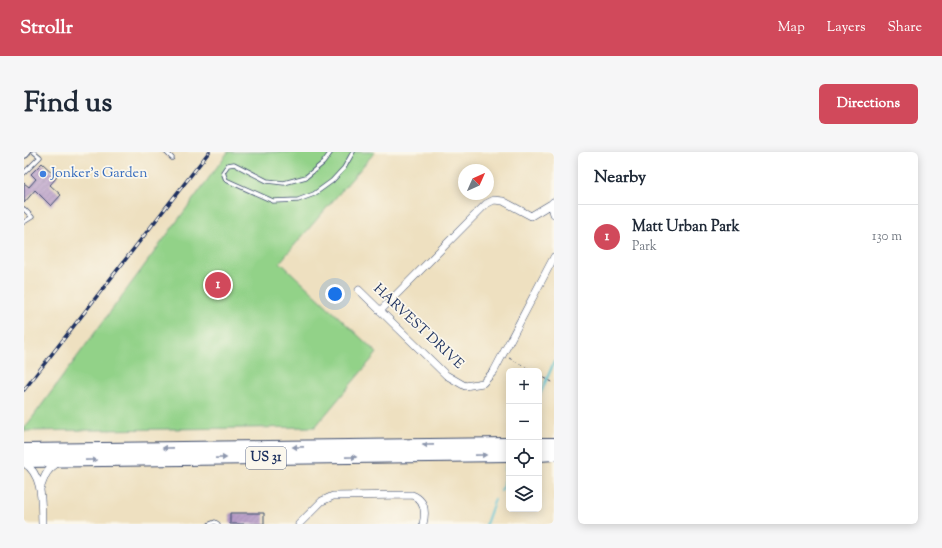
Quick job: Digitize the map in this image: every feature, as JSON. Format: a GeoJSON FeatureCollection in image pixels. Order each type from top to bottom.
{"type":"FeatureCollection","features":[{"type":"Feature","properties":{"kind":"highway","name":"US 31"},"geometry":{"type":"LineString","coordinates":[[24,450],[506,444]]}},
{"type":"Feature","properties":{"kind":"highway"},"geometry":{"type":"LineString","coordinates":[[542,444],[554,444]]}},
{"type":"Feature","properties":{"kind":"highway"},"geometry":{"type":"LineString","coordinates":[[542,455],[554,454]]}},
{"type":"Feature","properties":{"kind":"highway","name":"US 31"},"geometry":{"type":"LineString","coordinates":[[24,462],[63,460],[506,455]]}},
{"type":"Feature","properties":{"kind":"street"},"geometry":{"type":"LineString","coordinates":[[380,311],[486,204],[494,200],[503,201],[531,216],[552,202],[554,214]]}},
{"type":"Feature","properties":{"kind":"street","name":"HARVEST DRIVE"},"geometry":{"type":"LineString","coordinates":[[359,290],[446,375],[465,386],[483,383],[494,371],[554,257]]}},
{"type":"Feature","properties":{"kind":"street"},"geometry":{"type":"LineString","coordinates":[[40,489],[48,470],[63,460]]}},
{"type":"Feature","properties":{"kind":"street"},"geometry":{"type":"LineString","coordinates":[[24,462],[33,471],[40,489],[42,524]]}},
{"type":"Feature","properties":{"kind":"street"},"geometry":{"type":"LineString","coordinates":[[299,524],[319,503],[329,497],[341,495],[412,495],[420,499],[423,505],[425,513],[423,524]]}},
{"type":"Feature","properties":{"kind":"lane"},"geometry":{"type":"LineString","coordinates":[[24,173],[40,157],[34,152]]}},
{"type":"Feature","properties":{"kind":"lane"},"geometry":{"type":"LineString","coordinates":[[166,152],[172,158]]}},
{"type":"Feature","properties":{"kind":"lane"},"geometry":{"type":"LineString","coordinates":[[331,152],[323,163],[306,177],[284,183],[267,181],[234,164],[228,165],[223,172],[226,180],[273,201],[298,200],[314,194],[332,181],[344,168],[354,152]]}},
{"type":"Feature","properties":{"kind":"lane"},"geometry":{"type":"LineString","coordinates":[[24,209],[32,217],[24,222]]}},
{"type":"Feature","properties":{"kind":"lane"},"geometry":{"type":"LineString","coordinates":[[210,524],[215,522],[218,524]]}},
{"type":"Feature","properties":{"kind":"path"},"geometry":{"type":"LineString","coordinates":[[503,354],[528,368]]}},
{"type":"Feature","properties":{"kind":"path"},"geometry":{"type":"LineString","coordinates":[[542,376],[554,383]]}},
{"type":"Feature","properties":{"kind":"green space"},"geometry":{"type":"Polygon","coordinates":[[[228,152],[375,152],[280,262],[377,353],[315,427],[24,431],[24,429],[228,152]]]}},
{"type":"Feature","properties":{"kind":"building"},"geometry":{"type":"Polygon","coordinates":[[[42,163],[57,177],[50,185],[61,195],[51,206],[35,190],[24,203],[24,183],[29,187],[36,179],[31,174],[42,163]]]}},
{"type":"Feature","properties":{"kind":"building"},"geometry":{"type":"Polygon","coordinates":[[[230,513],[264,513],[264,524],[230,524],[230,513]]]}},
{"type":"Feature","properties":{"kind":"waterway"},"geometry":{"type":"LineString","coordinates":[[542,390],[554,362]]}},
{"type":"Feature","properties":{"kind":"waterway"},"geometry":{"type":"LineString","coordinates":[[501,491],[504,486],[506,464]]}},
{"type":"Feature","properties":{"kind":"waterway"},"geometry":{"type":"LineString","coordinates":[[486,524],[495,499]]}},
{"type":"Feature","properties":{"kind":"railway"},"geometry":{"type":"LineString","coordinates":[[24,390],[209,152]]}},
{"type":"Feature","properties":{"kind":"place","name":"Jonker's Garden"},"geometry":{"type":"Point","coordinates":[43,174]}},
{"type":"Feature","properties":{"kind":"place","name":"Matt Urban Park"},"geometry":{"type":"Point","coordinates":[218,285]}}]}
